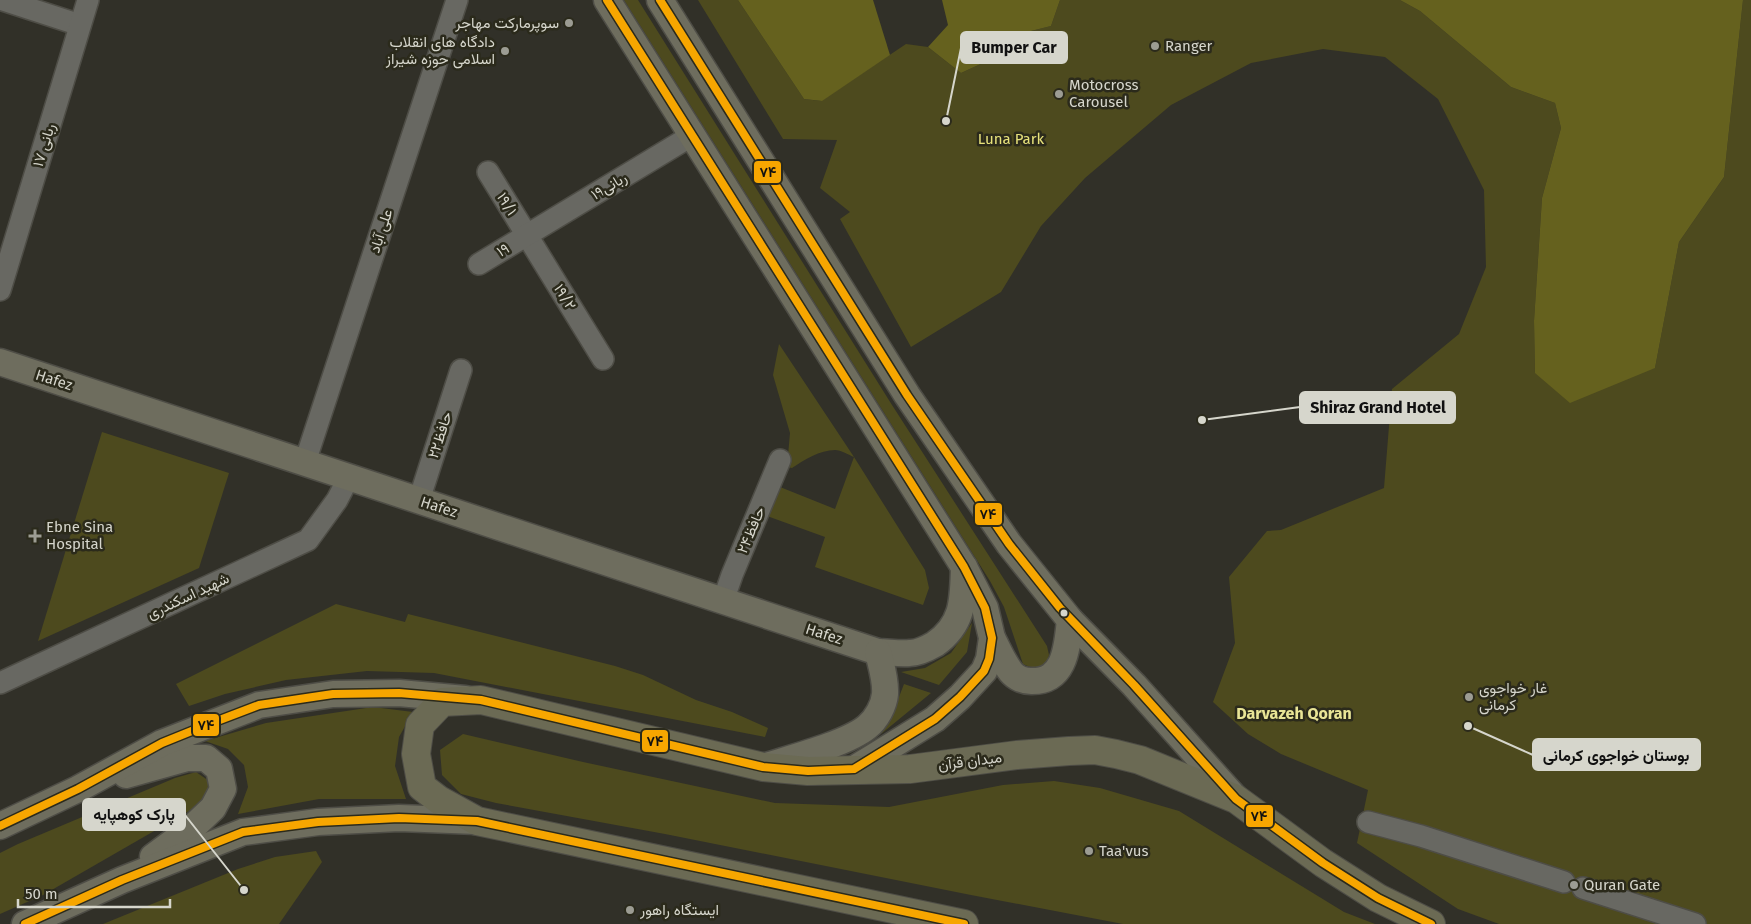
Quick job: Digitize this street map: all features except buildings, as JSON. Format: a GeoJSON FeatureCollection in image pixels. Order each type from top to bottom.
{"type":"FeatureCollection","features":[{"type":"Feature","properties":{"kind":"highway","name":"میدان قرآن"},"geometry":{"type":"LineString","coordinates":[[477,821],[439,800],[422,787],[416,754],[420,725],[442,702],[481,700],[763,767],[808,771],[910,769],[1017,755],[1094,750],[1140,760],[1236,800],[1323,862],[1378,898],[1426,922]]}},
{"type":"Feature","properties":{"kind":"highway"},"geometry":{"type":"LineString","coordinates":[[477,821],[964,924]]}},
{"type":"Feature","properties":{"kind":"main road"},"geometry":{"type":"LineString","coordinates":[[607,0],[964,567],[985,608],[992,638],[1012,673],[1025,681],[1039,681],[1050,678],[1060,666],[1067,648],[1070,620]]}},
{"type":"Feature","properties":{"kind":"main road"},"geometry":{"type":"LineString","coordinates":[[660,0],[906,395],[1009,544],[1070,620],[1134,685],[1236,800]]}},
{"type":"Feature","properties":{"kind":"main road","name":"Hafez"},"geometry":{"type":"LineString","coordinates":[[0,362],[878,652],[911,653],[928,648],[946,636],[958,618],[963,599],[964,567]]}},
{"type":"Feature","properties":{"kind":"main road"},"geometry":{"type":"LineString","coordinates":[[854,769],[935,719],[960,697],[984,671],[989,658],[992,638]]}},
{"type":"Feature","properties":{"kind":"main road"},"geometry":{"type":"LineString","coordinates":[[763,767],[859,733],[877,717],[885,695],[878,652]]}},
{"type":"Feature","properties":{"kind":"main road"},"geometry":{"type":"LineString","coordinates":[[0,826],[78,789],[162,743],[259,705],[333,694],[400,693],[481,700]]}},
{"type":"Feature","properties":{"kind":"main road"},"geometry":{"type":"LineString","coordinates":[[78,789],[187,758],[206,758],[219,770],[223,789],[213,808],[192,828],[122,880]]}},
{"type":"Feature","properties":{"kind":"main road"},"geometry":{"type":"LineString","coordinates":[[25,924],[122,880],[243,832],[318,822],[399,818],[477,821]]}},
{"type":"Feature","properties":{"kind":"street"},"geometry":{"type":"LineString","coordinates":[[3,0],[80,26]]}},
{"type":"Feature","properties":{"kind":"street","name":"ربانی ۱۷"},"geometry":{"type":"LineString","coordinates":[[0,290],[88,0]]}},
{"type":"Feature","properties":{"kind":"street","name":"علی آباد"},"geometry":{"type":"LineString","coordinates":[[305,462],[457,0]]}},
{"type":"Feature","properties":{"kind":"street","name":"ربانی۱۹"},"geometry":{"type":"LineString","coordinates":[[527,236],[691,136]]}},
{"type":"Feature","properties":{"kind":"street","name":"۱۹/۱"},"geometry":{"type":"LineString","coordinates":[[488,172],[527,236]]}},
{"type":"Feature","properties":{"kind":"street","name":"۱۹"},"geometry":{"type":"LineString","coordinates":[[479,264],[527,236]]}},
{"type":"Feature","properties":{"kind":"street","name":"۱۹/۲"},"geometry":{"type":"LineString","coordinates":[[527,236],[603,359]]}},
{"type":"Feature","properties":{"kind":"street","name":"حافظ۲۲"},"geometry":{"type":"LineString","coordinates":[[419,500],[461,370]]}},
{"type":"Feature","properties":{"kind":"street","name":"حافظ۲۴"},"geometry":{"type":"LineString","coordinates":[[723,601],[780,460]]}},
{"type":"Feature","properties":{"kind":"street","name":"شهید اسکندری"},"geometry":{"type":"LineString","coordinates":[[0,683],[308,540],[337,500],[349,477]]}},
{"type":"Feature","properties":{"kind":"street"},"geometry":{"type":"LineString","coordinates":[[1368,822],[1421,836],[1695,924]]}},
{"type":"Feature","properties":{"kind":"green space"},"geometry":{"type":"Polygon","coordinates":[[[624,0],[638,0],[892,405],[1047,646],[1049,655],[1047,663],[1035,667],[1023,664],[1004,607],[990,581],[624,0]]]}},
{"type":"Feature","properties":{"kind":"green space","name":"Luna Park"},"geometry":{"type":"Polygon","coordinates":[[[698,0],[738,0],[804,99],[821,101],[906,44],[928,47],[961,73],[985,62],[999,39],[1051,26],[1060,0],[1400,0],[1420,11],[1511,87],[1555,103],[1561,128],[1542,198],[1534,321],[1535,373],[1655,368],[1679,242],[1724,177],[1743,0],[1751,0],[1751,924],[1499,924],[1458,909],[1357,843],[1368,790],[1281,754],[1248,734],[1213,702],[1235,643],[1229,577],[1267,531],[1281,530],[1384,488],[1392,389],[1459,334],[1486,267],[1484,190],[1438,99],[1385,57],[1323,49],[1251,63],[1171,105],[1085,178],[1041,226],[1001,292],[911,347],[840,219],[850,212],[820,188],[837,140],[783,139],[698,0]]]}},
{"type":"Feature","properties":{"kind":"green space"},"geometry":{"type":"Polygon","coordinates":[[[779,344],[854,457],[840,451],[829,450],[812,456],[792,468],[787,467],[790,433],[773,375],[779,344]]]}},
{"type":"Feature","properties":{"kind":"green space"},"geometry":{"type":"Polygon","coordinates":[[[102,432],[229,473],[199,568],[38,641],[102,432]]]}},
{"type":"Feature","properties":{"kind":"green space"},"geometry":{"type":"Polygon","coordinates":[[[854,457],[925,570],[929,588],[923,605],[815,567],[825,537],[767,516],[780,487],[835,509],[854,457]]]}},
{"type":"Feature","properties":{"kind":"green space"},"geometry":{"type":"Polygon","coordinates":[[[336,604],[405,622],[408,614],[615,666],[643,675],[696,700],[732,712],[768,728],[765,737],[434,673],[367,671],[286,680],[225,694],[189,706],[176,684],[336,604]]]}},
{"type":"Feature","properties":{"kind":"green space"},"geometry":{"type":"Polygon","coordinates":[[[972,623],[967,652],[939,685],[901,672],[925,668],[951,653],[972,623]]]}},
{"type":"Feature","properties":{"kind":"green space"},"geometry":{"type":"Polygon","coordinates":[[[904,684],[931,693],[881,734],[889,723],[904,684]]]}},
{"type":"Feature","properties":{"kind":"green space"},"geometry":{"type":"Polygon","coordinates":[[[373,707],[413,712],[399,737],[395,766],[406,799],[319,799],[238,814],[248,787],[244,765],[228,749],[205,741],[266,723],[373,707]]]}},
{"type":"Feature","properties":{"kind":"green space"},"geometry":{"type":"Polygon","coordinates":[[[463,734],[775,803],[889,807],[1003,785],[1054,781],[1100,788],[1179,811],[1344,912],[1375,924],[1123,924],[665,834],[496,803],[461,794],[442,775],[440,750],[463,734]]]}},
{"type":"Feature","properties":{"kind":"green space"},"geometry":{"type":"Polygon","coordinates":[[[196,772],[209,781],[208,800],[43,895],[0,914],[0,853],[175,778],[196,772]]]}},
{"type":"Feature","properties":{"kind":"green space"},"geometry":{"type":"Polygon","coordinates":[[[316,851],[322,862],[279,924],[103,924],[238,869],[275,857],[316,851]]]}},
{"type":"Feature","properties":{"kind":"shaded area"},"geometry":{"type":"Polygon","coordinates":[[[738,0],[873,0],[890,55],[822,101],[804,99],[738,0]]]}},
{"type":"Feature","properties":{"kind":"shaded area"},"geometry":{"type":"Polygon","coordinates":[[[942,0],[1060,0],[1051,26],[999,39],[985,62],[961,73],[928,47],[948,25],[942,0]]]}},
{"type":"Feature","properties":{"kind":"shaded area"},"geometry":{"type":"Polygon","coordinates":[[[1400,0],[1743,0],[1724,177],[1679,242],[1655,368],[1570,403],[1535,373],[1534,321],[1542,198],[1561,128],[1555,103],[1511,87],[1420,11],[1400,0]]]}},
{"type":"Feature","properties":{"kind":"transit line","name":"۷۴"},"geometry":{"type":"LineString","coordinates":[[0,826],[78,789],[162,743],[259,705],[333,694],[399,693],[481,700],[763,767],[808,771],[854,769],[935,719],[960,697],[984,671],[989,659],[992,638],[985,608],[964,567],[607,0]]}},
{"type":"Feature","properties":{"kind":"transit line","name":"۷۴"},"geometry":{"type":"LineString","coordinates":[[660,0],[907,395],[1009,544],[1060,608],[1134,685],[1236,799],[1323,863],[1378,898],[1431,924]]}},
{"type":"Feature","properties":{"kind":"transit line","name":"۷۴"},"geometry":{"type":"LineString","coordinates":[[25,924],[122,880],[243,832],[318,822],[399,818],[477,821],[964,924]]}},
{"type":"Feature","properties":{"kind":"place","name":"سوپرمارکت مهاجر"},"geometry":{"type":"Point","coordinates":[569,23]}},
{"type":"Feature","properties":{"kind":"place","name":"Ranger"},"geometry":{"type":"Point","coordinates":[1155,46]}},
{"type":"Feature","properties":{"kind":"place","name":"دادگاه های انقلاب اسلامی حوزه شیراز"},"geometry":{"type":"Point","coordinates":[505,51]}},
{"type":"Feature","properties":{"kind":"place","name":"Motocross Carousel"},"geometry":{"type":"Point","coordinates":[1059,94]}},
{"type":"Feature","properties":{"kind":"place","name":"Bumper Car"},"geometry":{"type":"Point","coordinates":[946,121]}},
{"type":"Feature","properties":{"kind":"place","name":"Shiraz Grand Hotel"},"geometry":{"type":"Point","coordinates":[1202,420]}},
{"type":"Feature","properties":{"kind":"place","name":"Ebne Sina Hospital"},"geometry":{"type":"Point","coordinates":[35,536]}},
{"type":"Feature","properties":{"kind":"place","name":"غار خواجوی کرمانی"},"geometry":{"type":"Point","coordinates":[1469,697]}},
{"type":"Feature","properties":{"kind":"place","name":"بوستان خواجوی کرمانی"},"geometry":{"type":"Point","coordinates":[1468,726]}},
{"type":"Feature","properties":{"kind":"place","name":"Taa'vus"},"geometry":{"type":"Point","coordinates":[1089,851]}},
{"type":"Feature","properties":{"kind":"place","name":"Quran Gate"},"geometry":{"type":"Point","coordinates":[1574,885]}},
{"type":"Feature","properties":{"kind":"place","name":"پارک کوهپایه"},"geometry":{"type":"Point","coordinates":[244,890]}},
{"type":"Feature","properties":{"kind":"place","name":"ایستگاه راهور"},"geometry":{"type":"Point","coordinates":[630,910]}},
{"type":"Feature","properties":{"kind":"district","name":"Darvazeh Qoran"},"geometry":{"type":"Point","coordinates":[1294,713]}}]}
